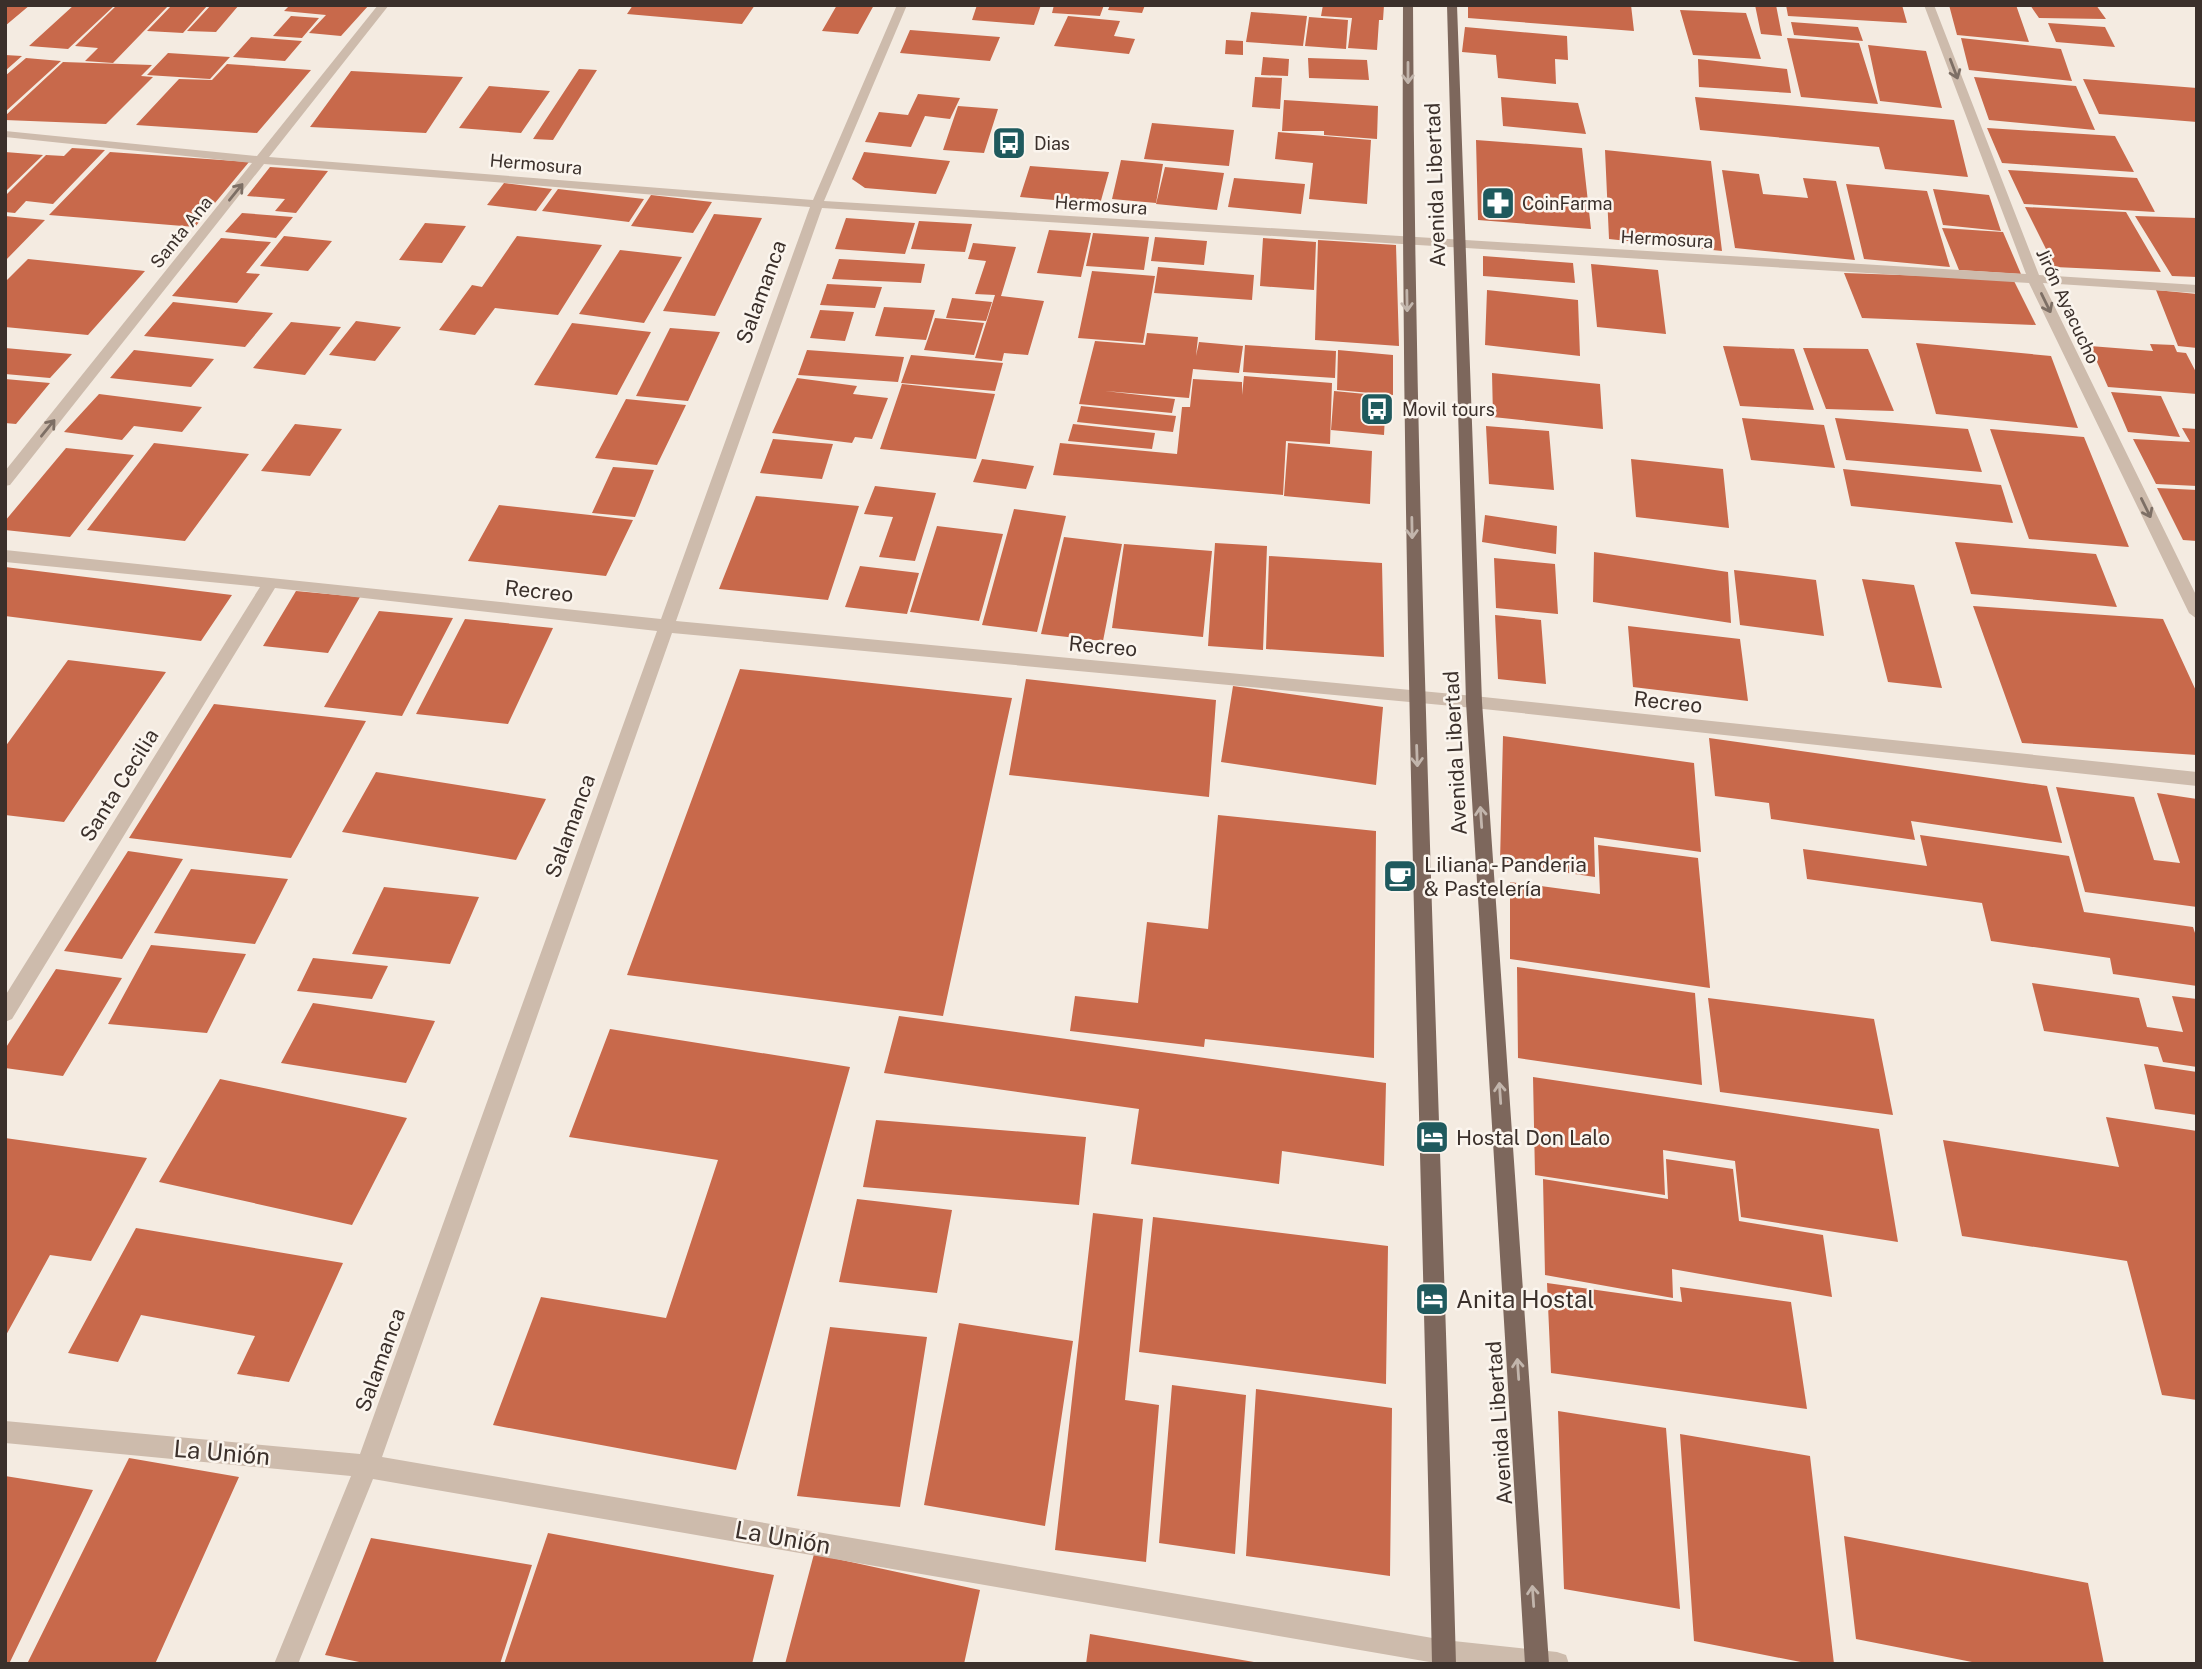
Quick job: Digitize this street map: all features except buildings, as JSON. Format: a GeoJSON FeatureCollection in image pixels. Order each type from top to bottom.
{"type":"FeatureCollection","features":[{"type":"Feature","properties":{"kind":"main road","name":"Avenida Libertad"},"geometry":{"type":"LineString","coordinates":[[1408,5],[1406,243],[1415,696],[1444,1658]]}},
{"type":"Feature","properties":{"kind":"main road","name":"Avenida Libertad"},"geometry":{"type":"LineString","coordinates":[[1452,5],[1474,702],[1544,1663]]}},
{"type":"Feature","properties":{"kind":"street","name":"Santa Ana"},"geometry":{"type":"LineString","coordinates":[[5,481],[384,5]]}},
{"type":"Feature","properties":{"kind":"street","name":"Salamanca"},"geometry":{"type":"LineString","coordinates":[[286,1664],[367,1465],[817,204],[902,5]]}},
{"type":"Feature","properties":{"kind":"street","name":"Jirón Ayacucho"},"geometry":{"type":"LineString","coordinates":[[1929,5],[2033,277],[2197,613]]}},
{"type":"Feature","properties":{"kind":"street","name":"Hermosura"},"geometry":{"type":"LineString","coordinates":[[5,134],[262,160],[817,204],[1406,243],[2033,277],[2197,289]]}},
{"type":"Feature","properties":{"kind":"street","name":"Recreo"},"geometry":{"type":"LineString","coordinates":[[5,556],[271,582],[666,626],[1474,702],[2197,779]]}},
{"type":"Feature","properties":{"kind":"street","name":"Santa Cecilia"},"geometry":{"type":"LineString","coordinates":[[5,1013],[271,582]]}},
{"type":"Feature","properties":{"kind":"street","name":"La Unión"},"geometry":{"type":"LineString","coordinates":[[5,1432],[367,1465],[1444,1658],[1544,1663]]}},
{"type":"Feature","properties":{"kind":"place","name":"Dias"},"geometry":{"type":"Point","coordinates":[1009,143]}},
{"type":"Feature","properties":{"kind":"place","name":"CoinFarma"},"geometry":{"type":"Point","coordinates":[1498,203]}},
{"type":"Feature","properties":{"kind":"place","name":"Movil tours"},"geometry":{"type":"Point","coordinates":[1377,409]}},
{"type":"Feature","properties":{"kind":"place","name":"Liliana - Panderia & Pastelería"},"geometry":{"type":"Point","coordinates":[1400,876]}},
{"type":"Feature","properties":{"kind":"place","name":"Hostal Don Lalo"},"geometry":{"type":"Point","coordinates":[1432,1137]}},
{"type":"Feature","properties":{"kind":"place","name":"Anita Hostal"},"geometry":{"type":"Point","coordinates":[1432,1299]}}]}
